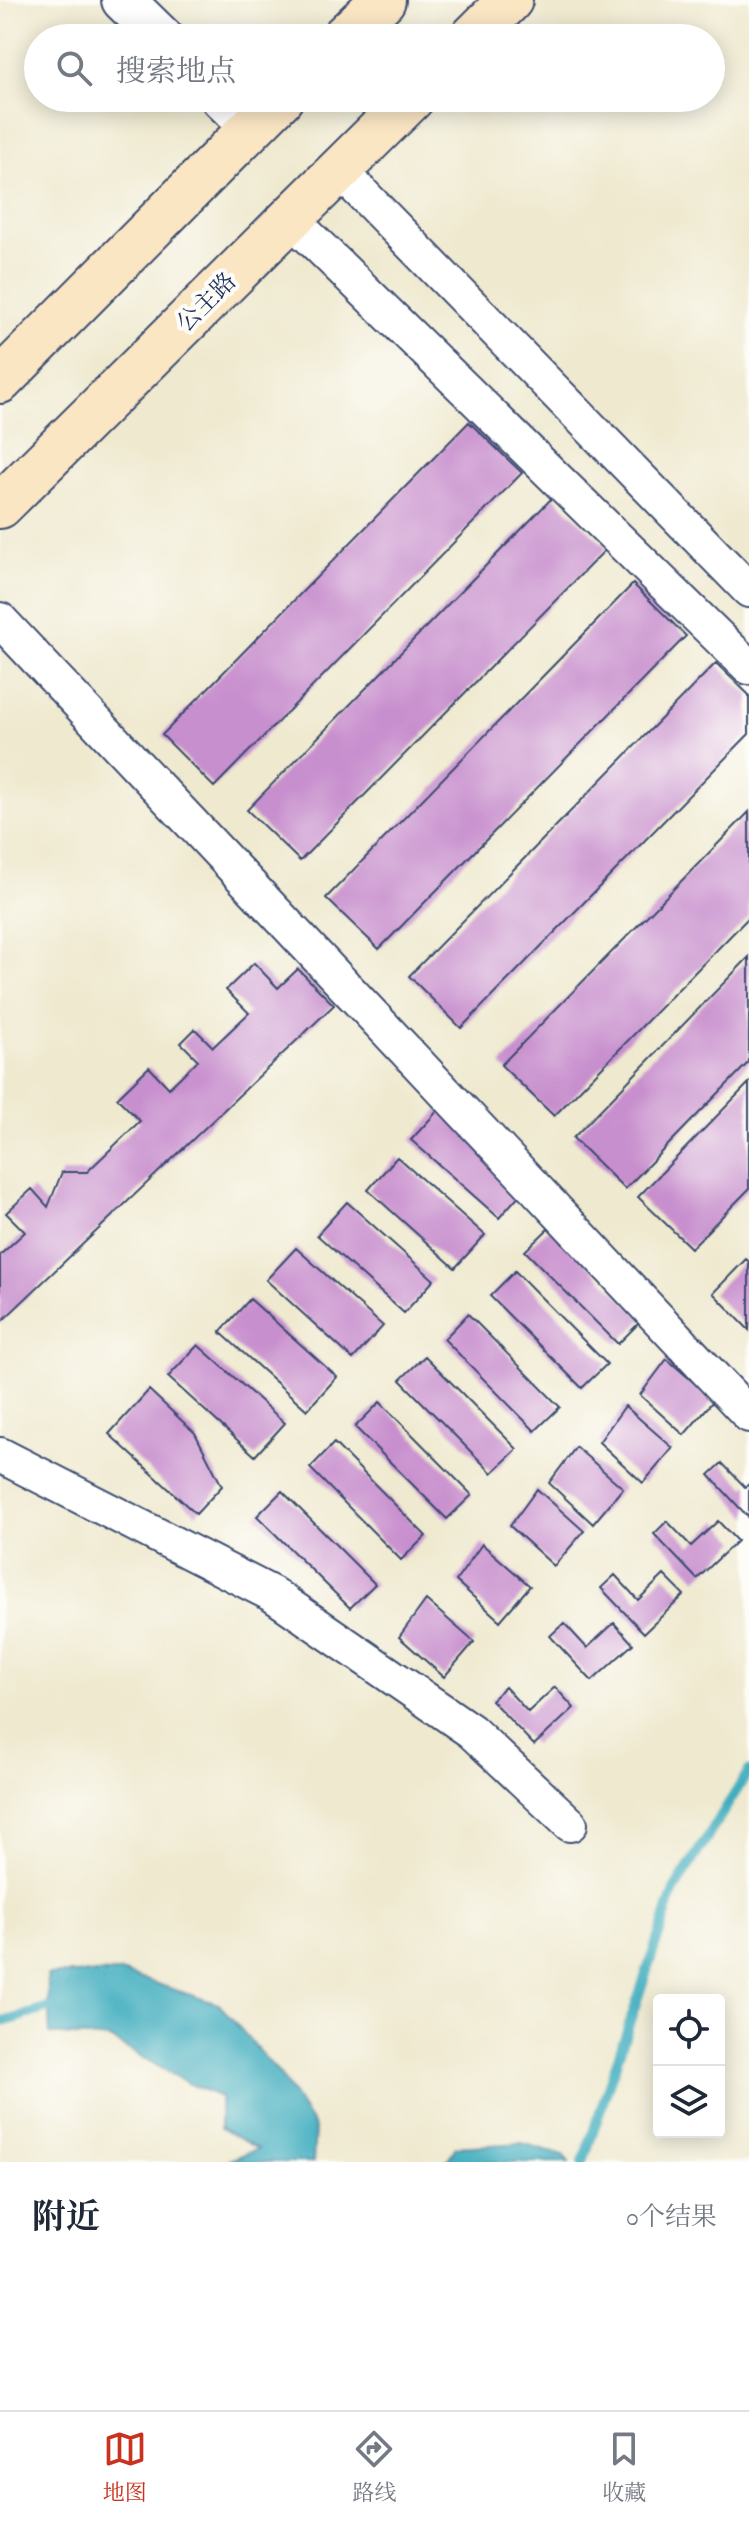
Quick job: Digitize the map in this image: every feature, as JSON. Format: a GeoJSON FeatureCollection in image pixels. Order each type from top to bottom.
{"type":"FeatureCollection","features":[{"type":"Feature","properties":{"kind":"main road"},"geometry":{"type":"LineString","coordinates":[[358,24],[383,0]]}},
{"type":"Feature","properties":{"kind":"main road"},"geometry":{"type":"LineString","coordinates":[[486,24],[510,0]]}},
{"type":"Feature","properties":{"kind":"main road"},"geometry":{"type":"LineString","coordinates":[[0,381],[246,112]]}},
{"type":"Feature","properties":{"kind":"main road","name":"公主路"},"geometry":{"type":"LineString","coordinates":[[0,506],[398,112]]}},
{"type":"Feature","properties":{"kind":"street"},"geometry":{"type":"LineString","coordinates":[[123,0],[148,24]]}},
{"type":"Feature","properties":{"kind":"street"},"geometry":{"type":"LineString","coordinates":[[339,170],[749,590]]}},
{"type":"Feature","properties":{"kind":"street"},"geometry":{"type":"LineString","coordinates":[[290,218],[749,667]]}},
{"type":"Feature","properties":{"kind":"street"},"geometry":{"type":"LineString","coordinates":[[0,620],[749,1415]]}},
{"type":"Feature","properties":{"kind":"street"},"geometry":{"type":"LineString","coordinates":[[0,1455],[272,1594],[471,1731],[570,1824]]}},
{"type":"Feature","properties":{"kind":"water"},"geometry":{"type":"Polygon","coordinates":[[[120,1972],[219,2004],[280,2075],[315,2128],[313,2162],[224,2162],[258,2149],[220,2128],[220,2097],[186,2082],[110,2039],[50,2034],[47,1975],[120,1972]]]}},
{"type":"Feature","properties":{"kind":"water"},"geometry":{"type":"Polygon","coordinates":[[[522,2143],[563,2155],[569,2162],[446,2162],[456,2147],[522,2143]]]}},
{"type":"Feature","properties":{"kind":"building"},"geometry":{"type":"Polygon","coordinates":[[[469,422],[522,473],[214,787],[162,735],[469,422]]]}},
{"type":"Feature","properties":{"kind":"building"},"geometry":{"type":"Polygon","coordinates":[[[554,496],[607,548],[300,861],[247,810],[554,496]]]}},
{"type":"Feature","properties":{"kind":"building"},"geometry":{"type":"Polygon","coordinates":[[[633,584],[686,636],[379,949],[326,898],[633,584]]]}},
{"type":"Feature","properties":{"kind":"building"},"geometry":{"type":"Polygon","coordinates":[[[716,663],[749,695],[749,734],[461,1028],[409,976],[716,663]]]}},
{"type":"Feature","properties":{"kind":"building"},"geometry":{"type":"Polygon","coordinates":[[[749,812],[749,917],[554,1116],[501,1065],[749,812]]]}},
{"type":"Feature","properties":{"kind":"building"},"geometry":{"type":"Polygon","coordinates":[[[749,957],[749,1062],[625,1189],[573,1138],[749,957]]]}},
{"type":"Feature","properties":{"kind":"building"},"geometry":{"type":"Polygon","coordinates":[[[254,963],[278,988],[298,969],[334,1005],[0,1323],[0,1255],[25,1232],[6,1213],[32,1189],[48,1207],[62,1172],[87,1172],[140,1121],[117,1098],[149,1067],[169,1088],[198,1060],[181,1043],[195,1029],[213,1047],[249,1013],[226,990],[254,963]]]}},
{"type":"Feature","properties":{"kind":"building"},"geometry":{"type":"Polygon","coordinates":[[[749,1083],[749,1189],[691,1248],[638,1197],[749,1083]]]}},
{"type":"Feature","properties":{"kind":"building"},"geometry":{"type":"Polygon","coordinates":[[[441,1107],[528,1185],[499,1218],[411,1140],[441,1107]]]}},
{"type":"Feature","properties":{"kind":"building"},"geometry":{"type":"Polygon","coordinates":[[[397,1157],[485,1235],[455,1268],[368,1190],[397,1157]]]}},
{"type":"Feature","properties":{"kind":"building"},"geometry":{"type":"Polygon","coordinates":[[[347,1202],[434,1280],[404,1313],[317,1235],[347,1202]]]}},
{"type":"Feature","properties":{"kind":"building"},"geometry":{"type":"Polygon","coordinates":[[[550,1227],[643,1319],[618,1344],[525,1251],[550,1227]]]}},
{"type":"Feature","properties":{"kind":"building"},"geometry":{"type":"Polygon","coordinates":[[[296,1248],[383,1326],[353,1359],[266,1280],[296,1248]]]}},
{"type":"Feature","properties":{"kind":"building"},"geometry":{"type":"Polygon","coordinates":[[[746,1259],[749,1262],[749,1330],[713,1293],[746,1259]]]}},
{"type":"Feature","properties":{"kind":"building"},"geometry":{"type":"Polygon","coordinates":[[[515,1271],[607,1364],[582,1388],[490,1296],[515,1271]]]}},
{"type":"Feature","properties":{"kind":"building"},"geometry":{"type":"Polygon","coordinates":[[[250,1299],[337,1377],[307,1410],[220,1332],[250,1299]]]}},
{"type":"Feature","properties":{"kind":"building"},"geometry":{"type":"Polygon","coordinates":[[[468,1314],[560,1407],[535,1431],[444,1339],[468,1314]]]}},
{"type":"Feature","properties":{"kind":"building"},"geometry":{"type":"Polygon","coordinates":[[[198,1345],[285,1423],[255,1456],[168,1377],[198,1345]]]}},
{"type":"Feature","properties":{"kind":"building"},"geometry":{"type":"Polygon","coordinates":[[[425,1356],[517,1449],[492,1473],[400,1380],[425,1356]]]}},
{"type":"Feature","properties":{"kind":"building"},"geometry":{"type":"Polygon","coordinates":[[[667,1359],[714,1400],[684,1435],[640,1395],[667,1359]]]}},
{"type":"Feature","properties":{"kind":"building"},"geometry":{"type":"Polygon","coordinates":[[[149,1390],[195,1433],[222,1486],[196,1514],[109,1434],[149,1390]]]}},
{"type":"Feature","properties":{"kind":"building"},"geometry":{"type":"Polygon","coordinates":[[[380,1402],[472,1495],[447,1519],[355,1427],[380,1402]]]}},
{"type":"Feature","properties":{"kind":"building"},"geometry":{"type":"Polygon","coordinates":[[[625,1406],[673,1448],[643,1483],[599,1442],[625,1406]]]}},
{"type":"Feature","properties":{"kind":"building"},"geometry":{"type":"Polygon","coordinates":[[[334,1443],[426,1536],[401,1560],[310,1468],[334,1443]]]}},
{"type":"Feature","properties":{"kind":"building"},"geometry":{"type":"Polygon","coordinates":[[[576,1447],[623,1488],[593,1524],[549,1483],[576,1447]]]}},
{"type":"Feature","properties":{"kind":"building"},"geometry":{"type":"Polygon","coordinates":[[[722,1463],[745,1487],[749,1484],[749,1518],[709,1475],[722,1463]]]}},
{"type":"Feature","properties":{"kind":"building"},"geometry":{"type":"Polygon","coordinates":[[[537,1489],[584,1531],[554,1566],[510,1526],[537,1489]]]}},
{"type":"Feature","properties":{"kind":"building"},"geometry":{"type":"Polygon","coordinates":[[[282,1491],[375,1584],[350,1608],[257,1516],[282,1491]]]}},
{"type":"Feature","properties":{"kind":"building"},"geometry":{"type":"Polygon","coordinates":[[[667,1521],[691,1546],[718,1521],[737,1541],[697,1579],[654,1534],[667,1521]]]}},
{"type":"Feature","properties":{"kind":"building"},"geometry":{"type":"Polygon","coordinates":[[[482,1544],[530,1586],[500,1621],[456,1581],[482,1544]]]}},
{"type":"Feature","properties":{"kind":"building"},"geometry":{"type":"Polygon","coordinates":[[[615,1575],[638,1600],[664,1575],[684,1595],[644,1633],[601,1588],[615,1575]]]}},
{"type":"Feature","properties":{"kind":"building"},"geometry":{"type":"Polygon","coordinates":[[[426,1600],[474,1642],[444,1677],[399,1637],[426,1600]]]}},
{"type":"Feature","properties":{"kind":"building"},"geometry":{"type":"Polygon","coordinates":[[[564,1623],[587,1648],[614,1623],[633,1644],[592,1681],[550,1636],[564,1623]]]}},
{"type":"Feature","properties":{"kind":"building"},"geometry":{"type":"Polygon","coordinates":[[[505,1687],[528,1712],[555,1687],[574,1708],[534,1745],[491,1700],[505,1687]]]}},
{"type":"Feature","properties":{"kind":"waterway"},"geometry":{"type":"LineString","coordinates":[[583,2162],[674,1890],[749,1771]]}},
{"type":"Feature","properties":{"kind":"waterway"},"geometry":{"type":"LineString","coordinates":[[0,2023],[61,2004]]}}]}
